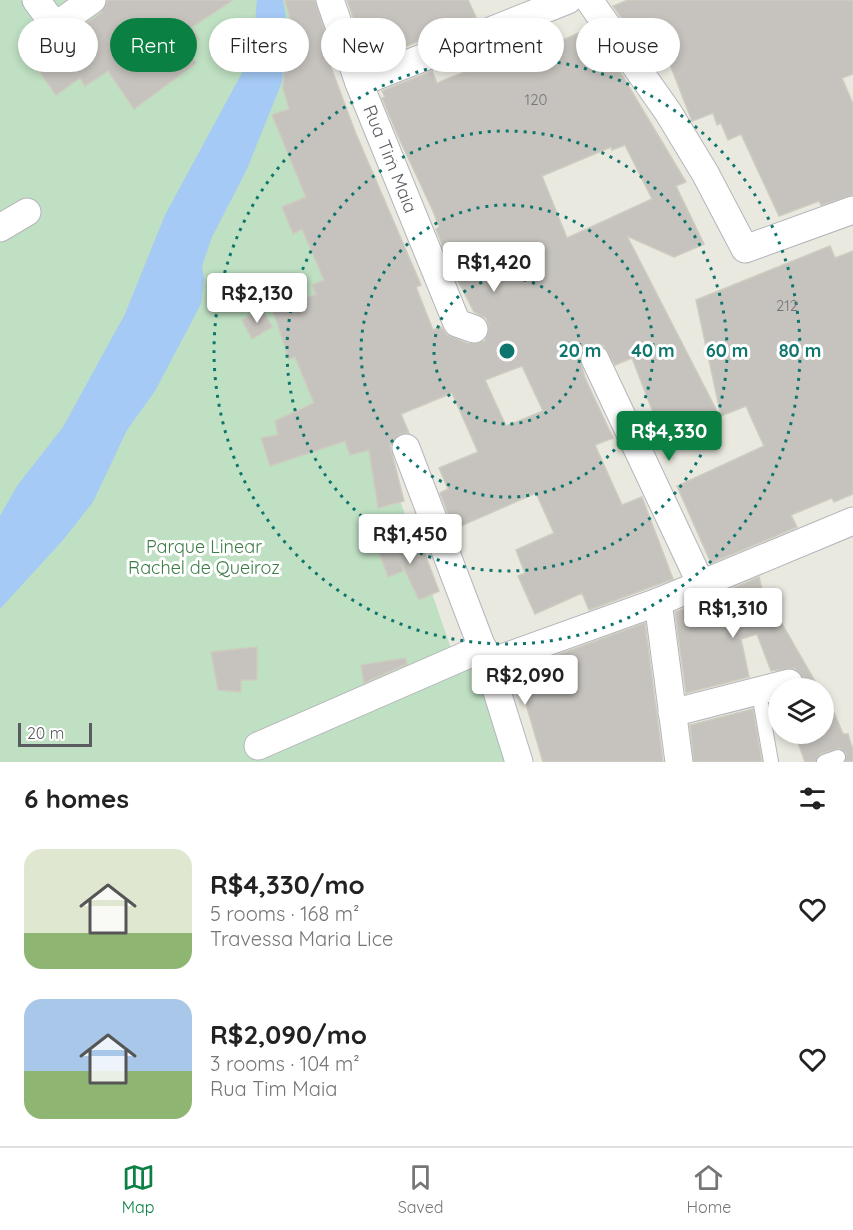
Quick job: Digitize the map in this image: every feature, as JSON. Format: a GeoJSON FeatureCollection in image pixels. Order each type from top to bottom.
{"type":"FeatureCollection","features":[{"type":"Feature","properties":{"kind":"street"},"geometry":{"type":"LineString","coordinates":[[36,0],[55,27],[92,0]]}},
{"type":"Feature","properties":{"kind":"street","name":"Rua Tim Maia"},"geometry":{"type":"LineString","coordinates":[[330,0],[360,83],[464,322]]}},
{"type":"Feature","properties":{"kind":"street"},"geometry":{"type":"LineString","coordinates":[[360,83],[533,6],[568,0]]}},
{"type":"Feature","properties":{"kind":"street"},"geometry":{"type":"LineString","coordinates":[[589,0],[668,112],[705,173],[745,249],[853,210]]}},
{"type":"Feature","properties":{"kind":"street"},"geometry":{"type":"LineString","coordinates":[[0,228],[27,212]]}},
{"type":"Feature","properties":{"kind":"street"},"geometry":{"type":"LineString","coordinates":[[595,359],[702,584]]}},
{"type":"Feature","properties":{"kind":"street"},"geometry":{"type":"LineString","coordinates":[[406,448],[485,656],[519,762]]}},
{"type":"Feature","properties":{"kind":"street"},"geometry":{"type":"LineString","coordinates":[[258,746],[485,656],[658,602],[853,520]]}},
{"type":"Feature","properties":{"kind":"street"},"geometry":{"type":"LineString","coordinates":[[658,602],[679,762]]}},
{"type":"Feature","properties":{"kind":"street"},"geometry":{"type":"LineString","coordinates":[[672,713],[768,690]]}},
{"type":"Feature","properties":{"kind":"lane"},"geometry":{"type":"LineString","coordinates":[[759,693],[771,762]]}},
{"type":"Feature","properties":{"kind":"lane"},"geometry":{"type":"LineString","coordinates":[[824,762],[838,757]]}},
{"type":"Feature","properties":{"kind":"green space","name":"Parque Linear Rachel de Queiroz"},"geometry":{"type":"Polygon","coordinates":[[[0,0],[320,0],[321,72],[325,72],[344,337],[457,666],[473,658],[506,762],[0,762],[0,0]]]}},
{"type":"Feature","properties":{"kind":"water"},"geometry":{"type":"Polygon","coordinates":[[[257,0],[283,0],[286,18],[255,18],[257,0]]]}},
{"type":"Feature","properties":{"kind":"water"},"geometry":{"type":"Polygon","coordinates":[[[242,72],[283,72],[282,82],[247,169],[212,237],[202,266],[204,279],[201,304],[155,391],[127,430],[93,502],[63,540],[0,609],[0,516],[17,486],[63,427],[125,314],[165,215],[242,72]]]}},
{"type":"Feature","properties":{"kind":"building"},"geometry":{"type":"Polygon","coordinates":[[[108,0],[233,0],[197,24],[197,18],[110,18],[110,72],[184,72],[134,109],[108,71],[85,86],[80,78],[56,95],[40,72],[98,72],[98,18],[94,18],[101,13],[108,0]]]}},
{"type":"Feature","properties":{"kind":"building"},"geometry":{"type":"Polygon","coordinates":[[[285,0],[315,0],[321,19],[321,72],[333,72],[356,134],[421,285],[416,287],[433,330],[441,327],[447,335],[469,344],[485,341],[489,326],[486,318],[474,312],[450,265],[436,229],[439,227],[433,211],[398,136],[382,98],[385,97],[382,91],[430,72],[432,72],[437,83],[465,72],[564,72],[564,40],[576,34],[576,72],[620,72],[686,182],[676,186],[704,244],[674,257],[627,236],[720,417],[654,444],[644,425],[656,420],[632,358],[615,365],[604,346],[596,343],[582,350],[579,357],[585,378],[613,438],[595,445],[622,505],[642,497],[673,579],[589,610],[582,593],[535,614],[518,576],[525,573],[516,550],[554,533],[536,493],[454,529],[440,493],[448,489],[439,468],[478,452],[452,393],[401,414],[409,433],[400,434],[390,446],[404,501],[378,508],[369,450],[350,455],[345,441],[270,466],[261,438],[278,435],[275,421],[314,403],[295,357],[289,359],[273,311],[316,294],[312,285],[324,280],[302,229],[293,234],[282,207],[306,197],[272,115],[289,109],[283,88],[284,72],[309,72],[309,18],[290,18],[285,0]],[[625,145],[612,150],[611,147],[542,176],[567,238],[652,199],[625,145]],[[522,366],[485,380],[506,426],[543,411],[522,366]]]}},
{"type":"Feature","properties":{"kind":"building"},"geometry":{"type":"Polygon","coordinates":[[[347,0],[468,0],[476,17],[418,18],[418,41],[406,46],[406,18],[353,18],[347,0]]]}},
{"type":"Feature","properties":{"kind":"building"},"geometry":{"type":"Polygon","coordinates":[[[628,0],[853,0],[853,74],[842,78],[853,104],[853,195],[821,205],[819,201],[779,216],[741,134],[728,140],[721,123],[717,125],[713,113],[692,121],[673,72],[680,72],[680,18],[621,18],[613,6],[628,0]]]}},
{"type":"Feature","properties":{"kind":"building"},"geometry":{"type":"Polygon","coordinates":[[[830,246],[835,258],[853,251],[853,494],[834,502],[832,498],[791,515],[797,527],[711,563],[677,486],[764,446],[746,406],[721,416],[696,300],[830,246]]]}},
{"type":"Feature","properties":{"kind":"building"},"geometry":{"type":"Polygon","coordinates":[[[262,308],[272,327],[252,339],[242,320],[262,308]]]}},
{"type":"Feature","properties":{"kind":"building"},"geometry":{"type":"Polygon","coordinates":[[[418,536],[439,591],[419,600],[402,564],[403,571],[388,577],[377,546],[418,536]]]}},
{"type":"Feature","properties":{"kind":"building"},"geometry":{"type":"Polygon","coordinates":[[[759,577],[768,613],[774,610],[813,678],[803,678],[794,668],[771,671],[757,634],[741,639],[749,677],[686,693],[675,612],[726,595],[724,592],[759,577]]]}},
{"type":"Feature","properties":{"kind":"building"},"geometry":{"type":"Polygon","coordinates":[[[645,623],[663,762],[543,762],[516,670],[645,623]]]}},
{"type":"Feature","properties":{"kind":"building"},"geometry":{"type":"Polygon","coordinates":[[[257,647],[257,680],[241,680],[241,692],[218,690],[211,652],[257,647]]]}},
{"type":"Feature","properties":{"kind":"building"},"geometry":{"type":"Polygon","coordinates":[[[405,658],[407,664],[364,683],[361,665],[405,658]]]}},
{"type":"Feature","properties":{"kind":"building"},"geometry":{"type":"Polygon","coordinates":[[[753,709],[762,762],[694,762],[690,725],[753,709]]]}},
{"type":"Feature","properties":{"kind":"building"},"geometry":{"type":"Polygon","coordinates":[[[834,712],[843,734],[848,734],[853,750],[853,762],[845,762],[846,753],[839,748],[820,754],[815,762],[805,762],[799,744],[834,744],[834,712]]]}}]}
